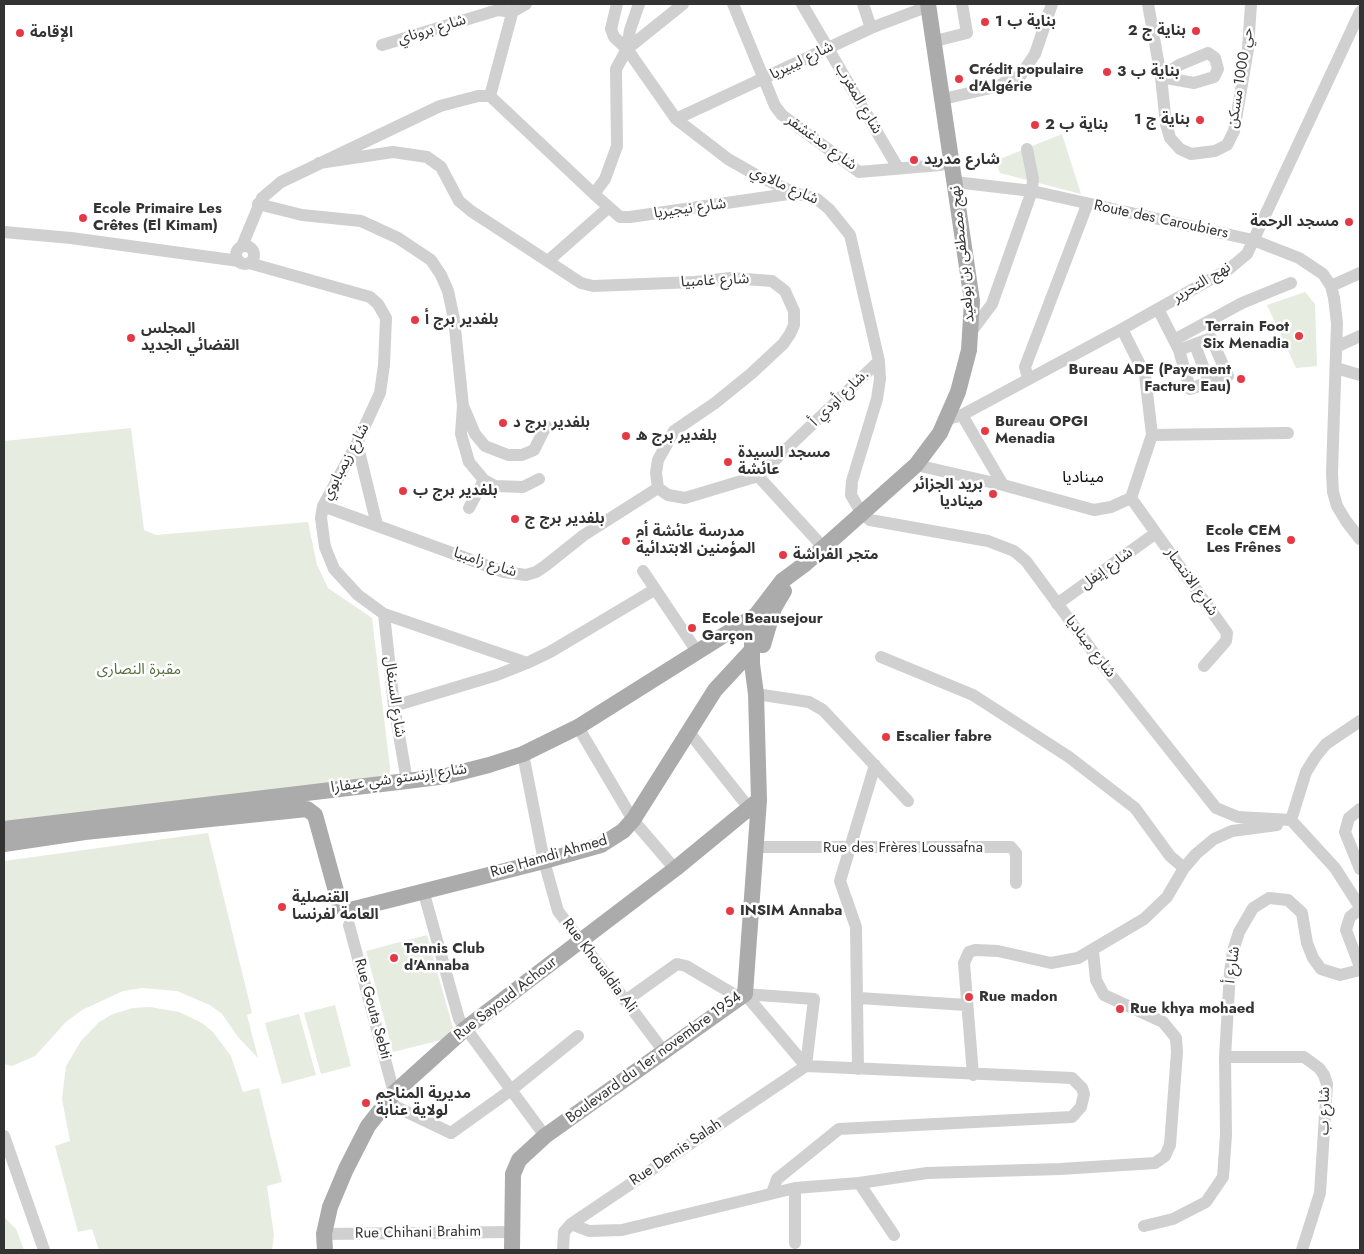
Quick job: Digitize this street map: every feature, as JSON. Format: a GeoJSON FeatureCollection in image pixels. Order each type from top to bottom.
{"type":"FeatureCollection","features":[{"type":"Feature","properties":{"kind":"main road","name":"نهج مصطفى بن بولعيد"},"geometry":{"type":"LineString","coordinates":[[756,615],[782,581],[805,564],[916,465],[955,417],[971,332],[972,301],[929,5]]}},
{"type":"Feature","properties":{"kind":"main road","name":"نهج مصطفى بن بولعيد"},"geometry":{"type":"LineString","coordinates":[[756,694],[765,636],[780,597],[805,564]]}},
{"type":"Feature","properties":{"kind":"main road","name":"شارع إرنستو شي عيفارا"},"geometry":{"type":"LineString","coordinates":[[4,844],[76,827],[446,776],[523,754],[578,727],[726,636],[756,615]]}},
{"type":"Feature","properties":{"kind":"main road"},"geometry":{"type":"LineString","coordinates":[[756,615],[752,648],[756,694]]}},
{"type":"Feature","properties":{"kind":"main road"},"geometry":{"type":"LineString","coordinates":[[726,636],[752,648]]}},
{"type":"Feature","properties":{"kind":"main road"},"geometry":{"type":"LineString","coordinates":[[752,648],[765,636]]}},
{"type":"Feature","properties":{"kind":"main road","name":"Rue Hamdi Ahmed"},"geometry":{"type":"LineString","coordinates":[[343,908],[353,910],[422,890],[544,861],[601,845],[623,831],[633,820],[715,690],[752,648]]}},
{"type":"Feature","properties":{"kind":"main road","name":"Boulevard du 1er novembre 1954"},"geometry":{"type":"LineString","coordinates":[[512,1250],[513,1174],[518,1160],[545,1136],[665,1053],[742,996],[757,847],[754,804],[756,694]]}},
{"type":"Feature","properties":{"kind":"main road","name":"Rue Sayoud Achour"},"geometry":{"type":"LineString","coordinates":[[325,1242],[330,1207],[346,1169],[368,1126],[390,1098],[466,1028],[675,869],[754,804]]}},
{"type":"Feature","properties":{"kind":"main road","name":"شارع إرنستو شي عيفارا"},"geometry":{"type":"LineString","coordinates":[[4,829],[76,827],[307,809],[315,815],[339,902],[343,908]]}},
{"type":"Feature","properties":{"kind":"street"},"geometry":{"type":"LineString","coordinates":[[490,96],[513,8],[526,4]]}},
{"type":"Feature","properties":{"kind":"street","name":"شارع مالاوي"},"geometry":{"type":"LineString","coordinates":[[617,4],[611,28],[614,37],[627,49],[676,119],[728,158],[756,175],[795,193],[817,199],[829,208],[850,235],[879,361],[880,379],[878,399],[852,481],[851,495],[862,514]]}},
{"type":"Feature","properties":{"kind":"street"},"geometry":{"type":"LineString","coordinates":[[7,235],[71,238],[207,255],[246,254],[258,204],[268,191],[281,182],[440,106],[464,98],[490,96],[594,194],[605,180],[616,146],[616,70],[627,49],[630,30],[639,4]]}},
{"type":"Feature","properties":{"kind":"street"},"geometry":{"type":"LineString","coordinates":[[627,49],[683,4]]}},
{"type":"Feature","properties":{"kind":"street","name":"شارع مدغشقر"},"geometry":{"type":"LineString","coordinates":[[733,4],[775,106],[782,114],[859,172],[940,165],[951,161]]}},
{"type":"Feature","properties":{"kind":"street","name":"شارع المغرب"},"geometry":{"type":"LineString","coordinates":[[802,4],[898,168]]}},
{"type":"Feature","properties":{"kind":"street"},"geometry":{"type":"LineString","coordinates":[[863,4],[871,28]]}},
{"type":"Feature","properties":{"kind":"street"},"geometry":{"type":"LineString","coordinates":[[935,42],[967,33],[962,4]]}},
{"type":"Feature","properties":{"kind":"street"},"geometry":{"type":"LineString","coordinates":[[943,99],[995,87],[1021,75],[1035,54],[1052,4]]}},
{"type":"Feature","properties":{"kind":"street","name":"حي 1000 مسكن"},"geometry":{"type":"LineString","coordinates":[[1148,4],[1161,77],[1166,124],[1170,138],[1180,149],[1191,154],[1204,154],[1227,145],[1234,132],[1248,49],[1251,4]]}},
{"type":"Feature","properties":{"kind":"street","name":"شارع ليبيريا"},"geometry":{"type":"LineString","coordinates":[[676,119],[764,80],[871,28],[929,5]]}},
{"type":"Feature","properties":{"kind":"street","name":"شارع بروناي"},"geometry":{"type":"LineString","coordinates":[[382,45],[498,10],[513,8]]}},
{"type":"Feature","properties":{"kind":"street","name":"نهج التحرير"},"geometry":{"type":"LineString","coordinates":[[955,417],[1158,309],[1229,269],[1247,254],[1360,12]]}},
{"type":"Feature","properties":{"kind":"street"},"geometry":{"type":"LineString","coordinates":[[971,332],[992,304],[1032,190],[1033,179],[1027,149]]}},
{"type":"Feature","properties":{"kind":"street","name":"شارع غامبيا"},"geometry":{"type":"LineString","coordinates":[[319,163],[392,152],[427,157],[441,167],[459,201],[580,283],[593,286],[695,282],[731,278],[756,279],[772,282],[785,292],[794,311],[794,325],[783,344],[716,403],[674,431],[658,460],[656,473],[658,488]]}},
{"type":"Feature","properties":{"kind":"street","name":"Route des Caroubiers"},"geometry":{"type":"LineString","coordinates":[[955,182],[1032,190],[1087,204],[1253,240],[1313,266],[1323,274],[1331,286]]}},
{"type":"Feature","properties":{"kind":"street","name":"شارع نيجيريا"},"geometry":{"type":"LineString","coordinates":[[594,194],[620,217],[630,218],[795,193]]}},
{"type":"Feature","properties":{"kind":"street"},"geometry":{"type":"LineString","coordinates":[[258,204],[302,214],[361,221],[398,238],[431,260],[441,275],[448,291],[454,319],[463,406],[461,434],[464,448],[473,468],[484,480],[495,486],[508,488],[523,487],[538,479]]}},
{"type":"Feature","properties":{"kind":"street"},"geometry":{"type":"LineString","coordinates":[[1028,378],[1025,367],[1087,204]]}},
{"type":"Feature","properties":{"kind":"street"},"geometry":{"type":"LineString","coordinates":[[548,261],[608,208]]}},
{"type":"Feature","properties":{"kind":"street","name":"شارع زيمبابوي"},"geometry":{"type":"LineString","coordinates":[[246,254],[279,272],[370,297],[383,310],[386,318],[383,379],[380,393],[357,443],[323,506],[323,533],[328,559],[334,569],[352,589],[384,614],[527,663]]}},
{"type":"Feature","properties":{"kind":"street"},"geometry":{"type":"LineString","coordinates":[[1360,273],[1331,286],[1338,323],[1332,473],[1333,492],[1342,514],[1360,539]]}},
{"type":"Feature","properties":{"kind":"street"},"geometry":{"type":"LineString","coordinates":[[1176,345],[1242,303],[1291,283]]}},
{"type":"Feature","properties":{"kind":"street"},"geometry":{"type":"LineString","coordinates":[[1158,309],[1176,345],[1190,389],[1228,376],[1211,338],[1195,345],[1176,345]]}},
{"type":"Feature","properties":{"kind":"street"},"geometry":{"type":"LineString","coordinates":[[916,465],[1003,485],[1094,510],[1111,507],[1131,498],[1152,435],[1145,375],[1122,329]]}},
{"type":"Feature","properties":{"kind":"street"},"geometry":{"type":"LineString","coordinates":[[1338,346],[1360,336]]}},
{"type":"Feature","properties":{"kind":"street"},"geometry":{"type":"LineString","coordinates":[[1195,345],[1209,382]]}},
{"type":"Feature","properties":{"kind":"street","name":"شارع أودي أ."},"geometry":{"type":"LineString","coordinates":[[758,476],[879,361]]}},
{"type":"Feature","properties":{"kind":"street"},"geometry":{"type":"LineString","coordinates":[[1336,368],[1360,375]]}},
{"type":"Feature","properties":{"kind":"street"},"geometry":{"type":"LineString","coordinates":[[463,406],[475,434],[485,446],[508,455],[522,455],[534,450],[546,426]]}},
{"type":"Feature","properties":{"kind":"street"},"geometry":{"type":"LineString","coordinates":[[955,417],[1003,485]]}},
{"type":"Feature","properties":{"kind":"street"},"geometry":{"type":"LineString","coordinates":[[1152,435],[1288,433]]}},
{"type":"Feature","properties":{"kind":"street"},"geometry":{"type":"LineString","coordinates":[[357,443],[377,525]]}},
{"type":"Feature","properties":{"kind":"street"},"geometry":{"type":"LineString","coordinates":[[658,488],[668,495],[685,498],[758,476],[823,547]]}},
{"type":"Feature","properties":{"kind":"street"},"geometry":{"type":"LineString","coordinates":[[470,508],[484,480]]}},
{"type":"Feature","properties":{"kind":"street","name":"شارع زامبيا"},"geometry":{"type":"LineString","coordinates":[[323,506],[504,572],[526,575],[536,572],[584,535],[658,488]]}},
{"type":"Feature","properties":{"kind":"street","name":"شارع الانتصار"},"geometry":{"type":"LineString","coordinates":[[1131,498],[1227,633],[1226,641],[1204,666]]}},
{"type":"Feature","properties":{"kind":"street","name":"شارع ميناديا"},"geometry":{"type":"LineString","coordinates":[[862,514],[870,520],[1002,545],[1026,561],[1057,604],[1216,808],[1238,817],[1291,820]]}},
{"type":"Feature","properties":{"kind":"street","name":"شارع إيفل"},"geometry":{"type":"LineString","coordinates":[[1057,604],[1156,533]]}},
{"type":"Feature","properties":{"kind":"street"},"geometry":{"type":"LineString","coordinates":[[643,571],[698,653]]}},
{"type":"Feature","properties":{"kind":"street"},"geometry":{"type":"LineString","coordinates":[[394,706],[497,675],[527,663],[550,652],[654,590]]}},
{"type":"Feature","properties":{"kind":"street","name":"شارع السنغال"},"geometry":{"type":"LineString","coordinates":[[384,614],[394,706],[407,781]]}},
{"type":"Feature","properties":{"kind":"street"},"geometry":{"type":"LineString","coordinates":[[881,657],[973,695],[1069,757],[1135,808],[1170,856],[1184,868]]}},
{"type":"Feature","properties":{"kind":"street"},"geometry":{"type":"LineString","coordinates":[[756,694],[809,702],[823,710],[908,801]]}},
{"type":"Feature","properties":{"kind":"street"},"geometry":{"type":"LineString","coordinates":[[1291,820],[1306,772],[1316,756],[1326,744],[1360,720]]}},
{"type":"Feature","properties":{"kind":"street"},"geometry":{"type":"LineString","coordinates":[[578,727],[633,820],[675,869]]}},
{"type":"Feature","properties":{"kind":"street"},"geometry":{"type":"LineString","coordinates":[[688,731],[754,804]]}},
{"type":"Feature","properties":{"kind":"street","name":"Rue Khoualdia Ali"},"geometry":{"type":"LineString","coordinates":[[523,754],[544,861],[558,911],[665,1053]]}},
{"type":"Feature","properties":{"kind":"street"},"geometry":{"type":"LineString","coordinates":[[858,1069],[859,998],[856,927],[840,881],[875,765]]}},
{"type":"Feature","properties":{"kind":"street"},"geometry":{"type":"LineString","coordinates":[[1360,809],[1349,818],[1345,832],[1360,869]]}},
{"type":"Feature","properties":{"kind":"street"},"geometry":{"type":"LineString","coordinates":[[973,1075],[966,1005],[964,963],[967,954],[972,951],[998,951],[1051,963],[1078,958],[1093,951],[1144,919],[1167,897],[1184,868],[1205,846],[1232,831],[1279,825],[1291,820]]}},
{"type":"Feature","properties":{"kind":"street"},"geometry":{"type":"LineString","coordinates":[[1291,820],[1335,868],[1360,908],[1350,917],[1346,930],[1360,968]]}},
{"type":"Feature","properties":{"kind":"street","name":"Rue des Frères Loussafna"},"geometry":{"type":"LineString","coordinates":[[757,847],[1011,847],[1016,853],[1016,883]]}},
{"type":"Feature","properties":{"kind":"street"},"geometry":{"type":"LineString","coordinates":[[422,890],[454,1007],[466,1028],[545,1136]]}},
{"type":"Feature","properties":{"kind":"street","name":"شارع أ"},"geometry":{"type":"LineString","coordinates":[[1144,1226],[1174,1219],[1206,1202],[1223,1177],[1226,1135],[1225,1057],[1232,951],[1239,932],[1253,908],[1263,900],[1282,898],[1298,908],[1302,913],[1307,943],[1313,958],[1321,969],[1340,975],[1360,968]]}},
{"type":"Feature","properties":{"kind":"street","name":"Rue Gouta Sebti"},"geometry":{"type":"LineString","coordinates":[[349,925],[390,1098]]}},
{"type":"Feature","properties":{"kind":"street"},"geometry":{"type":"LineString","coordinates":[[563,1250],[564,1232],[571,1224],[589,1231],[622,1230],[772,1192],[795,1188],[859,1183],[927,1173],[1150,1165],[1165,1156],[1170,1145],[1177,1052],[1176,1038],[1163,1022],[1104,995],[1096,980],[1093,951]]}},
{"type":"Feature","properties":{"kind":"street"},"geometry":{"type":"LineString","coordinates":[[624,1001],[677,964],[686,966],[742,996],[806,1066],[1072,1078],[1082,1088],[1084,1101],[1082,1107],[1072,1117],[839,1129],[778,1179],[772,1192]]}},
{"type":"Feature","properties":{"kind":"street"},"geometry":{"type":"LineString","coordinates":[[742,996],[814,999],[806,1066]]}},
{"type":"Feature","properties":{"kind":"street"},"geometry":{"type":"LineString","coordinates":[[859,998],[966,1005]]}},
{"type":"Feature","properties":{"kind":"street"},"geometry":{"type":"LineString","coordinates":[[390,1098],[451,1133],[511,1090],[578,1036]]}},
{"type":"Feature","properties":{"kind":"street","name":"شارع ب"},"geometry":{"type":"LineString","coordinates":[[1225,1057],[1304,1057],[1312,1061],[1324,1075],[1327,1084],[1320,1193],[1302,1250]]}},
{"type":"Feature","properties":{"kind":"street","name":"Rue Demis Salah"},"geometry":{"type":"LineString","coordinates":[[571,1224],[806,1066]]}},
{"type":"Feature","properties":{"kind":"street"},"geometry":{"type":"LineString","coordinates":[[4,1136],[44,1250]]}},
{"type":"Feature","properties":{"kind":"street"},"geometry":{"type":"LineString","coordinates":[[859,1183],[894,1235]]}},
{"type":"Feature","properties":{"kind":"street"},"geometry":{"type":"LineString","coordinates":[[795,1188],[795,1243]]}},
{"type":"Feature","properties":{"kind":"street","name":"Rue Chihani Brahim"},"geometry":{"type":"LineString","coordinates":[[325,1242],[512,1232]]}},
{"type":"Feature","properties":{"kind":"green space"},"geometry":{"type":"Polygon","coordinates":[[[1062,134],[1081,194],[1000,173],[995,161],[1062,134]]]}},
{"type":"Feature","properties":{"kind":"green space","name":"Terrain Foot Six Menadia"},"geometry":{"type":"Polygon","coordinates":[[[1305,292],[1315,304],[1317,366],[1296,368],[1267,305],[1305,292]]]}},
{"type":"Feature","properties":{"kind":"green space","name":"مقبرة النصارى"},"geometry":{"type":"Polygon","coordinates":[[[131,428],[144,530],[156,535],[308,522],[317,565],[328,588],[372,618],[390,768],[389,779],[4,822],[4,441],[131,428]]]}},
{"type":"Feature","properties":{"kind":"green space"},"geometry":{"type":"Polygon","coordinates":[[[208,833],[252,1013],[247,1015],[258,1058],[238,1037],[222,1014],[210,1005],[177,991],[142,988],[123,991],[82,1010],[66,1022],[35,1056],[12,1066],[4,1064],[4,861],[208,833]]]}},
{"type":"Feature","properties":{"kind":"green space"},"geometry":{"type":"Polygon","coordinates":[[[427,935],[453,1028],[441,1040],[393,1052],[366,951],[427,935]]]}},
{"type":"Feature","properties":{"kind":"green space"},"geometry":{"type":"Polygon","coordinates":[[[335,1005],[351,1066],[321,1074],[304,1013],[335,1005]]]}},
{"type":"Feature","properties":{"kind":"green space"},"geometry":{"type":"Polygon","coordinates":[[[150,1007],[179,1012],[202,1023],[213,1032],[231,1056],[243,1092],[259,1088],[282,1182],[267,1186],[274,1235],[272,1250],[99,1250],[92,1229],[78,1232],[55,1146],[70,1141],[62,1099],[66,1066],[81,1041],[99,1022],[113,1014],[133,1008],[150,1007]]]}},
{"type":"Feature","properties":{"kind":"green space"},"geometry":{"type":"Polygon","coordinates":[[[299,1014],[316,1075],[282,1084],[265,1023],[299,1014]]]}},
{"type":"Feature","properties":{"kind":"green space"},"geometry":{"type":"Polygon","coordinates":[[[4,1217],[16,1229],[24,1250],[4,1250],[4,1217]]]}},
{"type":"Feature","properties":{"kind":"place","name":"بناية ب 1"},"geometry":{"type":"Point","coordinates":[985,22]}},
{"type":"Feature","properties":{"kind":"place","name":"بناية ج 2"},"geometry":{"type":"Point","coordinates":[1196,31]}},
{"type":"Feature","properties":{"kind":"place","name":"الإقامة"},"geometry":{"type":"Point","coordinates":[20,33]}},
{"type":"Feature","properties":{"kind":"place","name":"بناية ب 3"},"geometry":{"type":"Point","coordinates":[1107,72]}},
{"type":"Feature","properties":{"kind":"place","name":"Crédit populaire d'Algérie"},"geometry":{"type":"Point","coordinates":[959,79]}},
{"type":"Feature","properties":{"kind":"place","name":"بناية ج 1"},"geometry":{"type":"Point","coordinates":[1200,120]}},
{"type":"Feature","properties":{"kind":"place","name":"بناية ب 2"},"geometry":{"type":"Point","coordinates":[1035,125]}},
{"type":"Feature","properties":{"kind":"place","name":"شارع مدريد"},"geometry":{"type":"Point","coordinates":[914,160]}},
{"type":"Feature","properties":{"kind":"place","name":"Ecole Primaire Les Crêtes (El Kimam)"},"geometry":{"type":"Point","coordinates":[83,218]}},
{"type":"Feature","properties":{"kind":"place","name":"مسجد الرحمة"},"geometry":{"type":"Point","coordinates":[1349,222]}},
{"type":"Feature","properties":{"kind":"place","name":"بلفدير برج أ"},"geometry":{"type":"Point","coordinates":[415,320]}},
{"type":"Feature","properties":{"kind":"place","name":"Terrain Foot Six Menadia"},"geometry":{"type":"Point","coordinates":[1299,336]}},
{"type":"Feature","properties":{"kind":"place","name":"المجلس القضائي الجديد"},"geometry":{"type":"Point","coordinates":[131,338]}},
{"type":"Feature","properties":{"kind":"place","name":"Bureau ADE (Payement Facture Eau)"},"geometry":{"type":"Point","coordinates":[1241,379]}},
{"type":"Feature","properties":{"kind":"place","name":"بلفدير برج د"},"geometry":{"type":"Point","coordinates":[503,423]}},
{"type":"Feature","properties":{"kind":"place","name":"Bureau OPGI Menadia"},"geometry":{"type":"Point","coordinates":[985,431]}},
{"type":"Feature","properties":{"kind":"place","name":"بلفدير برج ه"},"geometry":{"type":"Point","coordinates":[626,436]}},
{"type":"Feature","properties":{"kind":"place","name":"مسجد السيدة عائشة"},"geometry":{"type":"Point","coordinates":[728,462]}},
{"type":"Feature","properties":{"kind":"place","name":"بلفدير برج ب"},"geometry":{"type":"Point","coordinates":[403,491]}},
{"type":"Feature","properties":{"kind":"place","name":"بريد الجزائر ميناديا"},"geometry":{"type":"Point","coordinates":[993,494]}},
{"type":"Feature","properties":{"kind":"place","name":"بلفدير برج ج"},"geometry":{"type":"Point","coordinates":[515,519]}},
{"type":"Feature","properties":{"kind":"place","name":"Ecole CEM Les Frênes"},"geometry":{"type":"Point","coordinates":[1291,540]}},
{"type":"Feature","properties":{"kind":"place","name":"مدرسة عائشة أم المؤمنين الابتدائية"},"geometry":{"type":"Point","coordinates":[626,541]}},
{"type":"Feature","properties":{"kind":"place","name":"متجر الفراشة"},"geometry":{"type":"Point","coordinates":[783,555]}},
{"type":"Feature","properties":{"kind":"place","name":"Ecole Beausejour Garçon"},"geometry":{"type":"Point","coordinates":[692,628]}},
{"type":"Feature","properties":{"kind":"place","name":"Escalier fabre"},"geometry":{"type":"Point","coordinates":[886,737]}},
{"type":"Feature","properties":{"kind":"place","name":"القنصلية العامة لفرنسا"},"geometry":{"type":"Point","coordinates":[282,907]}},
{"type":"Feature","properties":{"kind":"place","name":"INSIM Annaba"},"geometry":{"type":"Point","coordinates":[730,911]}},
{"type":"Feature","properties":{"kind":"place","name":"Tennis Club d'Annaba"},"geometry":{"type":"Point","coordinates":[394,958]}},
{"type":"Feature","properties":{"kind":"place","name":"Rue madon"},"geometry":{"type":"Point","coordinates":[969,997]}},
{"type":"Feature","properties":{"kind":"place","name":"Rue khya mohaed"},"geometry":{"type":"Point","coordinates":[1120,1009]}},
{"type":"Feature","properties":{"kind":"place","name":"مديرية المناجم لولاية عنابة"},"geometry":{"type":"Point","coordinates":[366,1103]}},
{"type":"Feature","properties":{"kind":"district","name":"ميناديا"},"geometry":{"type":"Point","coordinates":[1083,478]}}]}
